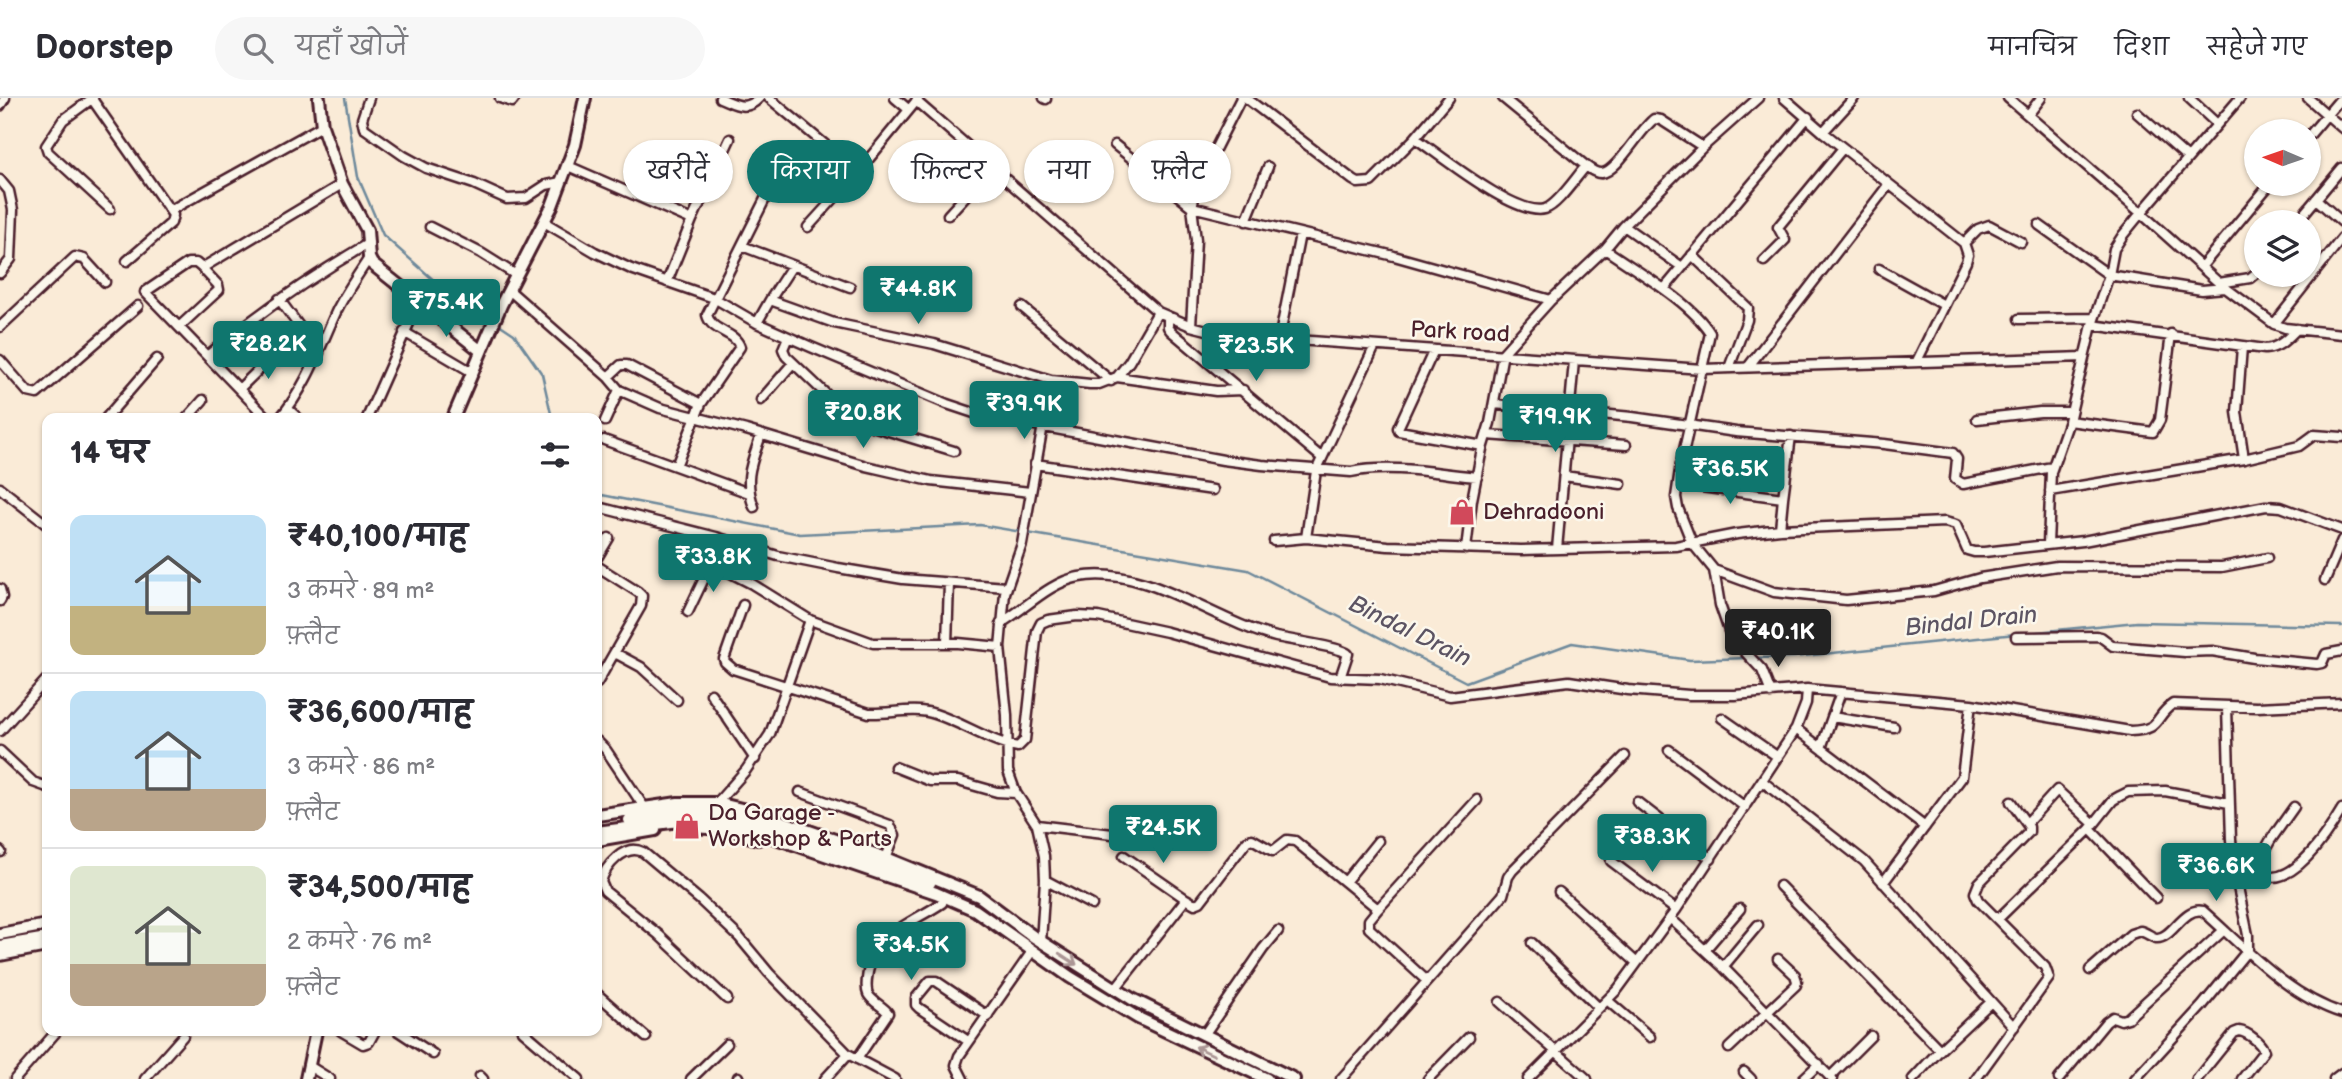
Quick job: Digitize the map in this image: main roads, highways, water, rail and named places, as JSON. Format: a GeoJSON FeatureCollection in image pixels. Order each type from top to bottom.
{"type":"FeatureCollection","features":[{"type":"Feature","properties":{"kind":"waterway","name":"Bindal Drain"},"geometry":{"type":"LineString","coordinates":[[345,98],[358,177],[383,235],[437,283],[491,319]]}},
{"type":"Feature","properties":{"kind":"waterway","name":"Bindal Drain"},"geometry":{"type":"LineString","coordinates":[[496,322],[514,334],[542,374],[551,413]]}},
{"type":"Feature","properties":{"kind":"waterway","name":"Bindal Drain"},"geometry":{"type":"LineString","coordinates":[[602,495],[800,534],[980,525],[1248,570],[1466,682],[1572,643],[1690,660],[1748,658]]}},
{"type":"Feature","properties":{"kind":"waterway","name":"Bindal Drain"},"geometry":{"type":"LineString","coordinates":[[2026,633],[2137,622],[2342,626]]}},
{"type":"Feature","properties":{"kind":"waterway","name":"Bindal Drain"},"geometry":{"type":"LineString","coordinates":[[1754,658],[1794,657],[2016,634]]}},
{"type":"Feature","properties":{"kind":"place","name":"Dehradooni"},"geometry":{"type":"Point","coordinates":[1462,512]}},
{"type":"Feature","properties":{"kind":"place","name":"Da Garage - Workshop & Parts"},"geometry":{"type":"Point","coordinates":[687,826]}}]}
